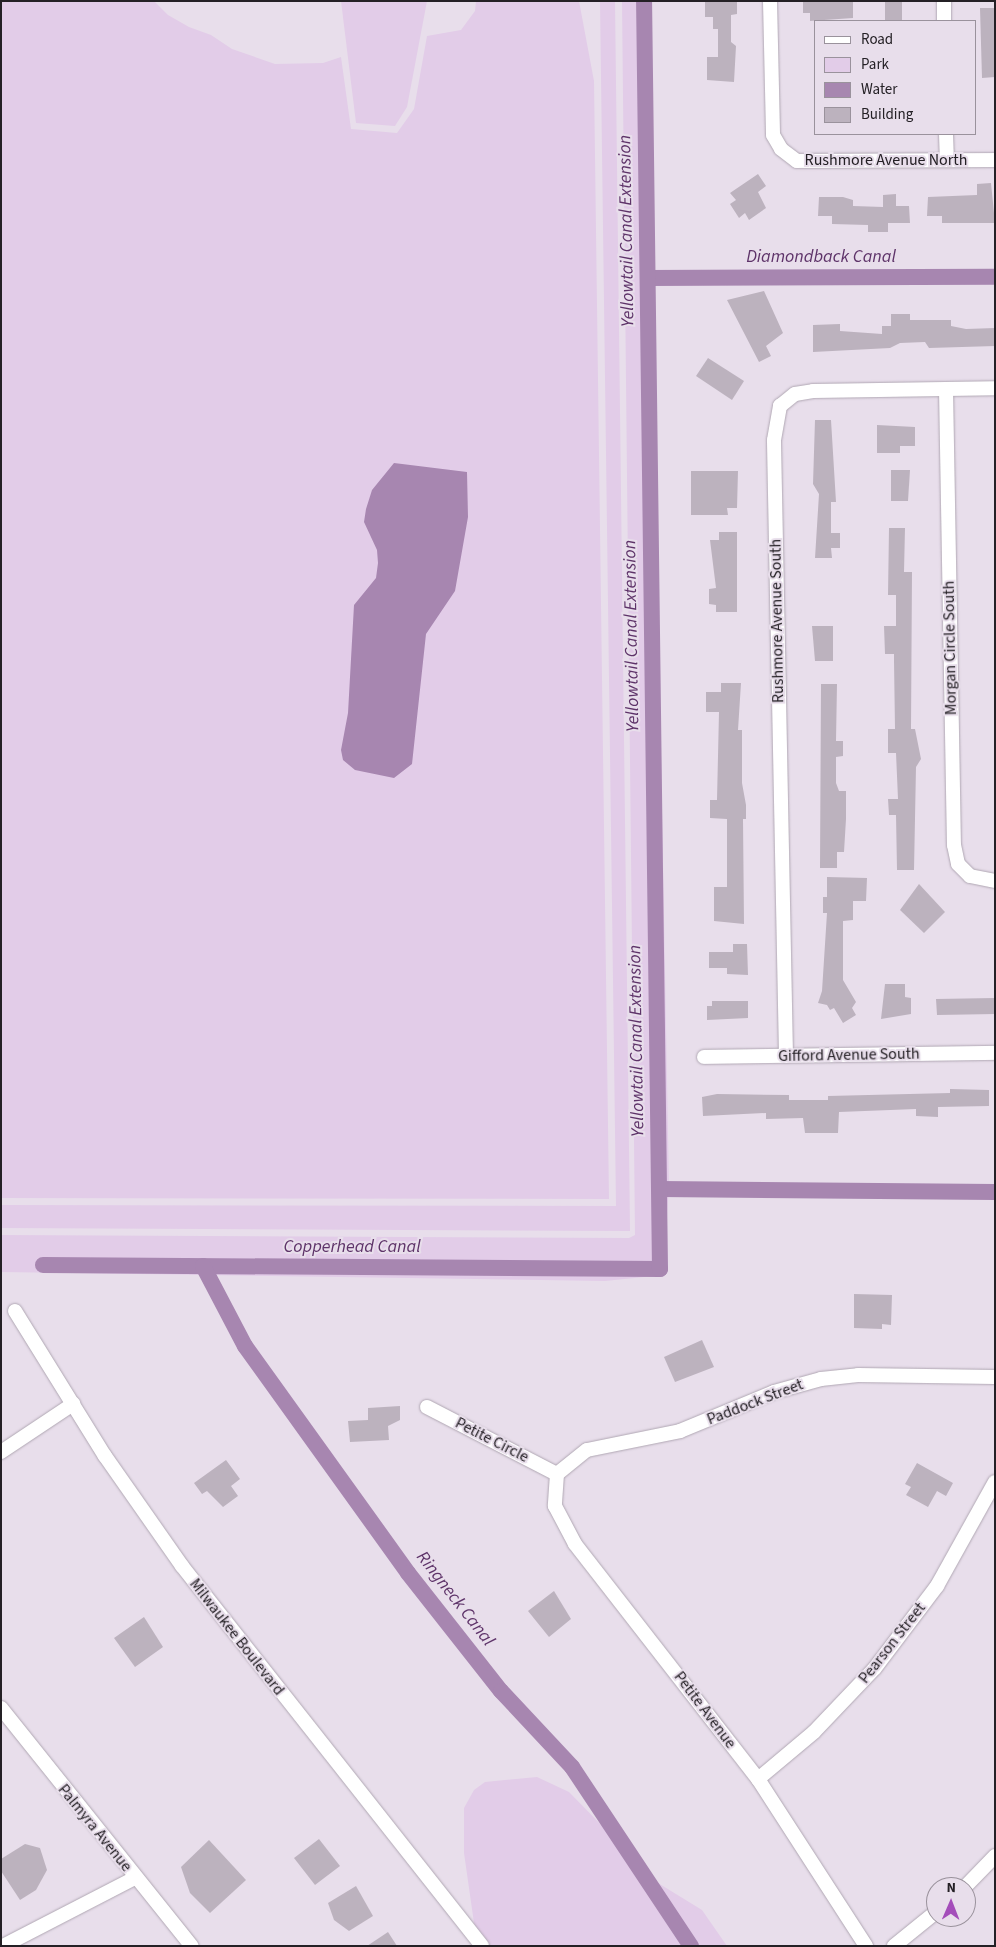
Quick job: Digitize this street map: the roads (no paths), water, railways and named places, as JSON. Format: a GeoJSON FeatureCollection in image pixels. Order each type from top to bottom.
{"type":"FeatureCollection","features":[{"type":"Feature","properties":{"kind":"street","name":"Rushmore Avenue North"},"geometry":{"type":"LineString","coordinates":[[770,1],[773,135],[781,149],[797,161],[818,163],[947,159],[995,160]]}},
{"type":"Feature","properties":{"kind":"street"},"geometry":{"type":"LineString","coordinates":[[944,1],[944,20]]}},
{"type":"Feature","properties":{"kind":"street"},"geometry":{"type":"LineString","coordinates":[[946,135],[947,159]]}},
{"type":"Feature","properties":{"kind":"street","name":"Rushmore Avenue South"},"geometry":{"type":"LineString","coordinates":[[786,1056],[774,440],[780,406],[795,394],[813,391],[995,388]]}},
{"type":"Feature","properties":{"kind":"street","name":"Morgan Circle South"},"geometry":{"type":"LineString","coordinates":[[946,389],[954,845],[958,864],[970,876],[995,881]]}},
{"type":"Feature","properties":{"kind":"street","name":"Gifford Avenue South"},"geometry":{"type":"LineString","coordinates":[[704,1057],[995,1053]]}},
{"type":"Feature","properties":{"kind":"street","name":"Milwaukee Boulevard"},"geometry":{"type":"LineString","coordinates":[[15,1311],[73,1404],[182,1566],[482,1946]]}},
{"type":"Feature","properties":{"kind":"street","name":"Paddock Street"},"geometry":{"type":"LineString","coordinates":[[557,1474],[587,1450],[680,1431],[774,1392],[821,1379],[858,1375],[995,1377]]}},
{"type":"Feature","properties":{"kind":"street"},"geometry":{"type":"LineString","coordinates":[[1,1452],[73,1404]]}},
{"type":"Feature","properties":{"kind":"street","name":"Petite Circle"},"geometry":{"type":"LineString","coordinates":[[427,1407],[557,1474]]}},
{"type":"Feature","properties":{"kind":"street","name":"Petite Avenue"},"geometry":{"type":"LineString","coordinates":[[557,1474],[555,1506],[575,1544],[758,1779],[866,1946]]}},
{"type":"Feature","properties":{"kind":"street","name":"Pearson Street"},"geometry":{"type":"LineString","coordinates":[[758,1779],[814,1732],[875,1668],[937,1586],[995,1482]]}},
{"type":"Feature","properties":{"kind":"street","name":"Palmyra Avenue"},"geometry":{"type":"LineString","coordinates":[[1,1708],[135,1878],[192,1946]]}},
{"type":"Feature","properties":{"kind":"street"},"geometry":{"type":"LineString","coordinates":[[974,1877],[995,1856]]}},
{"type":"Feature","properties":{"kind":"street"},"geometry":{"type":"LineString","coordinates":[[3,1946],[135,1878]]}},
{"type":"Feature","properties":{"kind":"street"},"geometry":{"type":"LineString","coordinates":[[894,1946],[926,1920]]}},
{"type":"Feature","properties":{"kind":"water"},"geometry":{"type":"Polygon","coordinates":[[[394,463],[467,472],[468,517],[455,591],[426,634],[412,764],[394,778],[355,770],[343,760],[341,750],[348,713],[354,605],[376,578],[378,563],[377,550],[364,522],[366,509],[372,490],[394,463]]]}},
{"type":"Feature","properties":{"kind":"waterway","name":"Yellowtail Canal Extension"},"geometry":{"type":"LineString","coordinates":[[43,1265],[660,1269],[644,1]]}},
{"type":"Feature","properties":{"kind":"waterway","name":"Diamondback Canal"},"geometry":{"type":"LineString","coordinates":[[648,278],[995,277]]}},
{"type":"Feature","properties":{"kind":"waterway"},"geometry":{"type":"LineString","coordinates":[[660,1189],[995,1192]]}},
{"type":"Feature","properties":{"kind":"waterway","name":"Ringneck Canal"},"geometry":{"type":"LineString","coordinates":[[203,1266],[245,1346],[408,1573],[501,1691],[572,1767],[691,1946]]}},
{"type":"Feature","properties":{"kind":"water label","name":"Copperhead Canal"},"geometry":{"type":"Point","coordinates":[352,1247]}}]}
